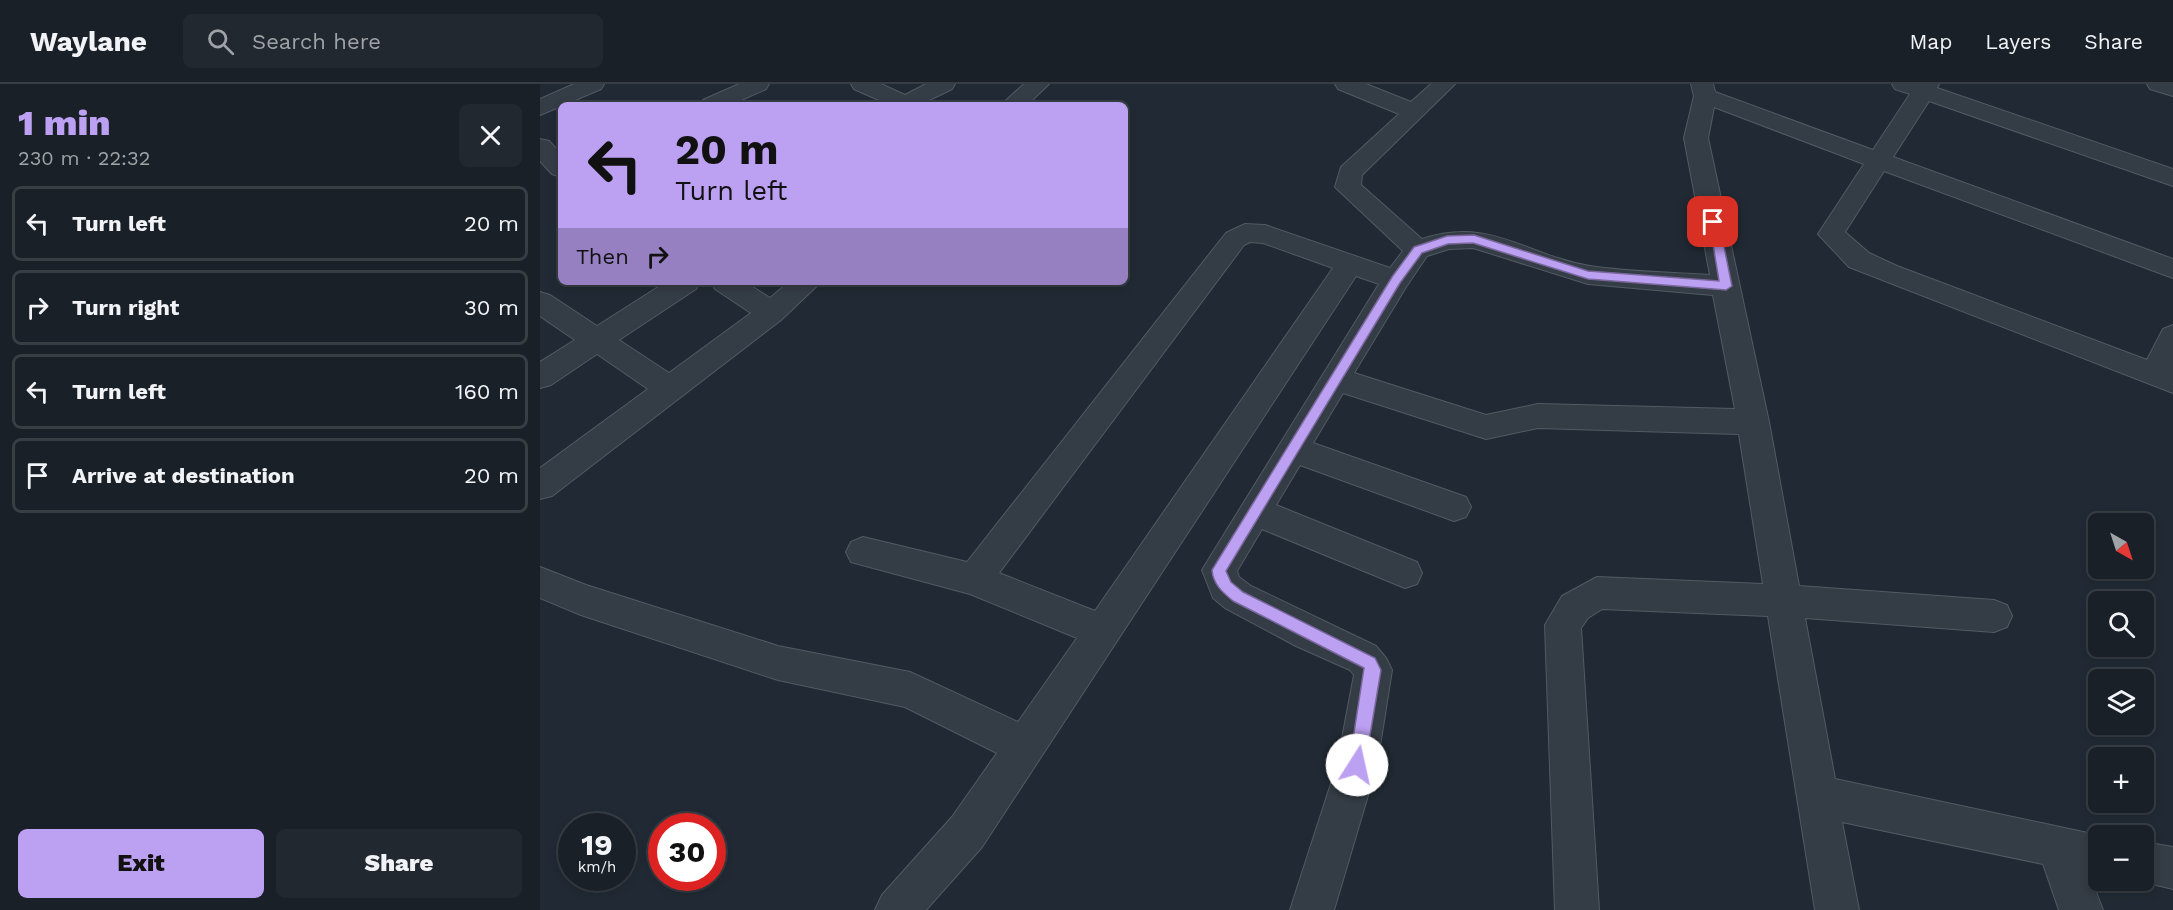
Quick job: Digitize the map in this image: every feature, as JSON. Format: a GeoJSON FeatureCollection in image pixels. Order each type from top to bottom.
{"type":"FeatureCollection","features":[{"type":"Feature","properties":{"kind":"street"},"geometry":{"type":"LineString","coordinates":[[540,108],[593,84]]}},
{"type":"Feature","properties":{"kind":"street"},"geometry":{"type":"LineString","coordinates":[[718,102],[758,84]]}},
{"type":"Feature","properties":{"kind":"street"},"geometry":{"type":"LineString","coordinates":[[862,84],[901,102]]}},
{"type":"Feature","properties":{"kind":"street"},"geometry":{"type":"LineString","coordinates":[[909,102],[944,84]]}},
{"type":"Feature","properties":{"kind":"street"},"geometry":{"type":"LineString","coordinates":[[1017,102],[1038,84]]}},
{"type":"Feature","properties":{"kind":"street"},"geometry":{"type":"LineString","coordinates":[[1346,84],[1415,112]]}},
{"type":"Feature","properties":{"kind":"street"},"geometry":{"type":"LineString","coordinates":[[1418,250],[1348,187],[1348,180],[1350,173],[1444,84]]}},
{"type":"Feature","properties":{"kind":"street"},"geometry":{"type":"LineString","coordinates":[[2158,84],[2173,89]]}},
{"type":"Feature","properties":{"kind":"street"},"geometry":{"type":"LineString","coordinates":[[2173,178],[1918,86],[1879,160],[1831,234],[1859,260],[1887,273],[2164,379],[2173,336]]}},
{"type":"Feature","properties":{"kind":"street"},"geometry":{"type":"LineString","coordinates":[[1837,910],[1753,422],[1696,138],[1703,90],[1879,160],[2173,269]]}},
{"type":"Feature","properties":{"kind":"street"},"geometry":{"type":"LineString","coordinates":[[540,146],[558,167]]}},
{"type":"Feature","properties":{"kind":"street"},"geometry":{"type":"LineString","coordinates":[[540,184],[558,172]]}},
{"type":"Feature","properties":{"kind":"street"},"geometry":{"type":"LineString","coordinates":[[974,579],[1235,239],[1245,233],[1265,234],[1396,280]]}},
{"type":"Feature","properties":{"kind":"street"},"geometry":{"type":"LineString","coordinates":[[1312,910],[1357,765],[1373,670],[1363,658],[1309,634],[1238,597],[1226,587],[1219,570],[1396,280],[1418,250],[1447,240],[1474,239],[1588,275],[1726,286]]}},
{"type":"Feature","properties":{"kind":"street"},"geometry":{"type":"LineString","coordinates":[[897,910],[967,832],[1350,264]]}},
{"type":"Feature","properties":{"kind":"street"},"geometry":{"type":"LineString","coordinates":[[540,377],[681,285]]}},
{"type":"Feature","properties":{"kind":"street"},"geometry":{"type":"LineString","coordinates":[[729,285],[771,313]]}},
{"type":"Feature","properties":{"kind":"street"},"geometry":{"type":"LineString","coordinates":[[545,474],[669,388],[771,313],[804,285]]}},
{"type":"Feature","properties":{"kind":"street"},"geometry":{"type":"LineString","coordinates":[[540,302],[669,388]]}},
{"type":"Feature","properties":{"kind":"street"},"geometry":{"type":"LineString","coordinates":[[1336,379],[1486,427],[1538,416],[1753,422]]}},
{"type":"Feature","properties":{"kind":"street"},"geometry":{"type":"LineString","coordinates":[[1293,449],[1454,507]]}},
{"type":"Feature","properties":{"kind":"street"},"geometry":{"type":"LineString","coordinates":[[1254,511],[1405,573]]}},
{"type":"Feature","properties":{"kind":"street"},"geometry":{"type":"LineString","coordinates":[[863,552],[974,579],[1102,631]]}},
{"type":"Feature","properties":{"kind":"street"},"geometry":{"type":"LineString","coordinates":[[540,582],[581,599],[778,663],[910,690],[1024,746]]}},
{"type":"Feature","properties":{"kind":"street"},"geometry":{"type":"LineString","coordinates":[[1577,910],[1563,625],[1575,607],[1597,593],[1785,601],[1994,616]]}},
{"type":"Feature","properties":{"kind":"street"},"geometry":{"type":"LineString","coordinates":[[1817,796],[2088,853]]}},
{"type":"Feature","properties":{"kind":"street"},"geometry":{"type":"LineString","coordinates":[[2058,848],[2081,910]]}},
{"type":"Feature","properties":{"kind":"street"},"geometry":{"type":"LineString","coordinates":[[2154,865],[2173,868]]}},
{"type":"Feature","properties":{"kind":"route"},"geometry":{"type":"LineString","coordinates":[[1357,765],[1373,670],[1370,663],[1238,597],[1226,587],[1219,570],[1224,558],[1396,280],[1418,250],[1447,240],[1474,239],[1588,275],[1726,286],[1713,222]]}}]}
